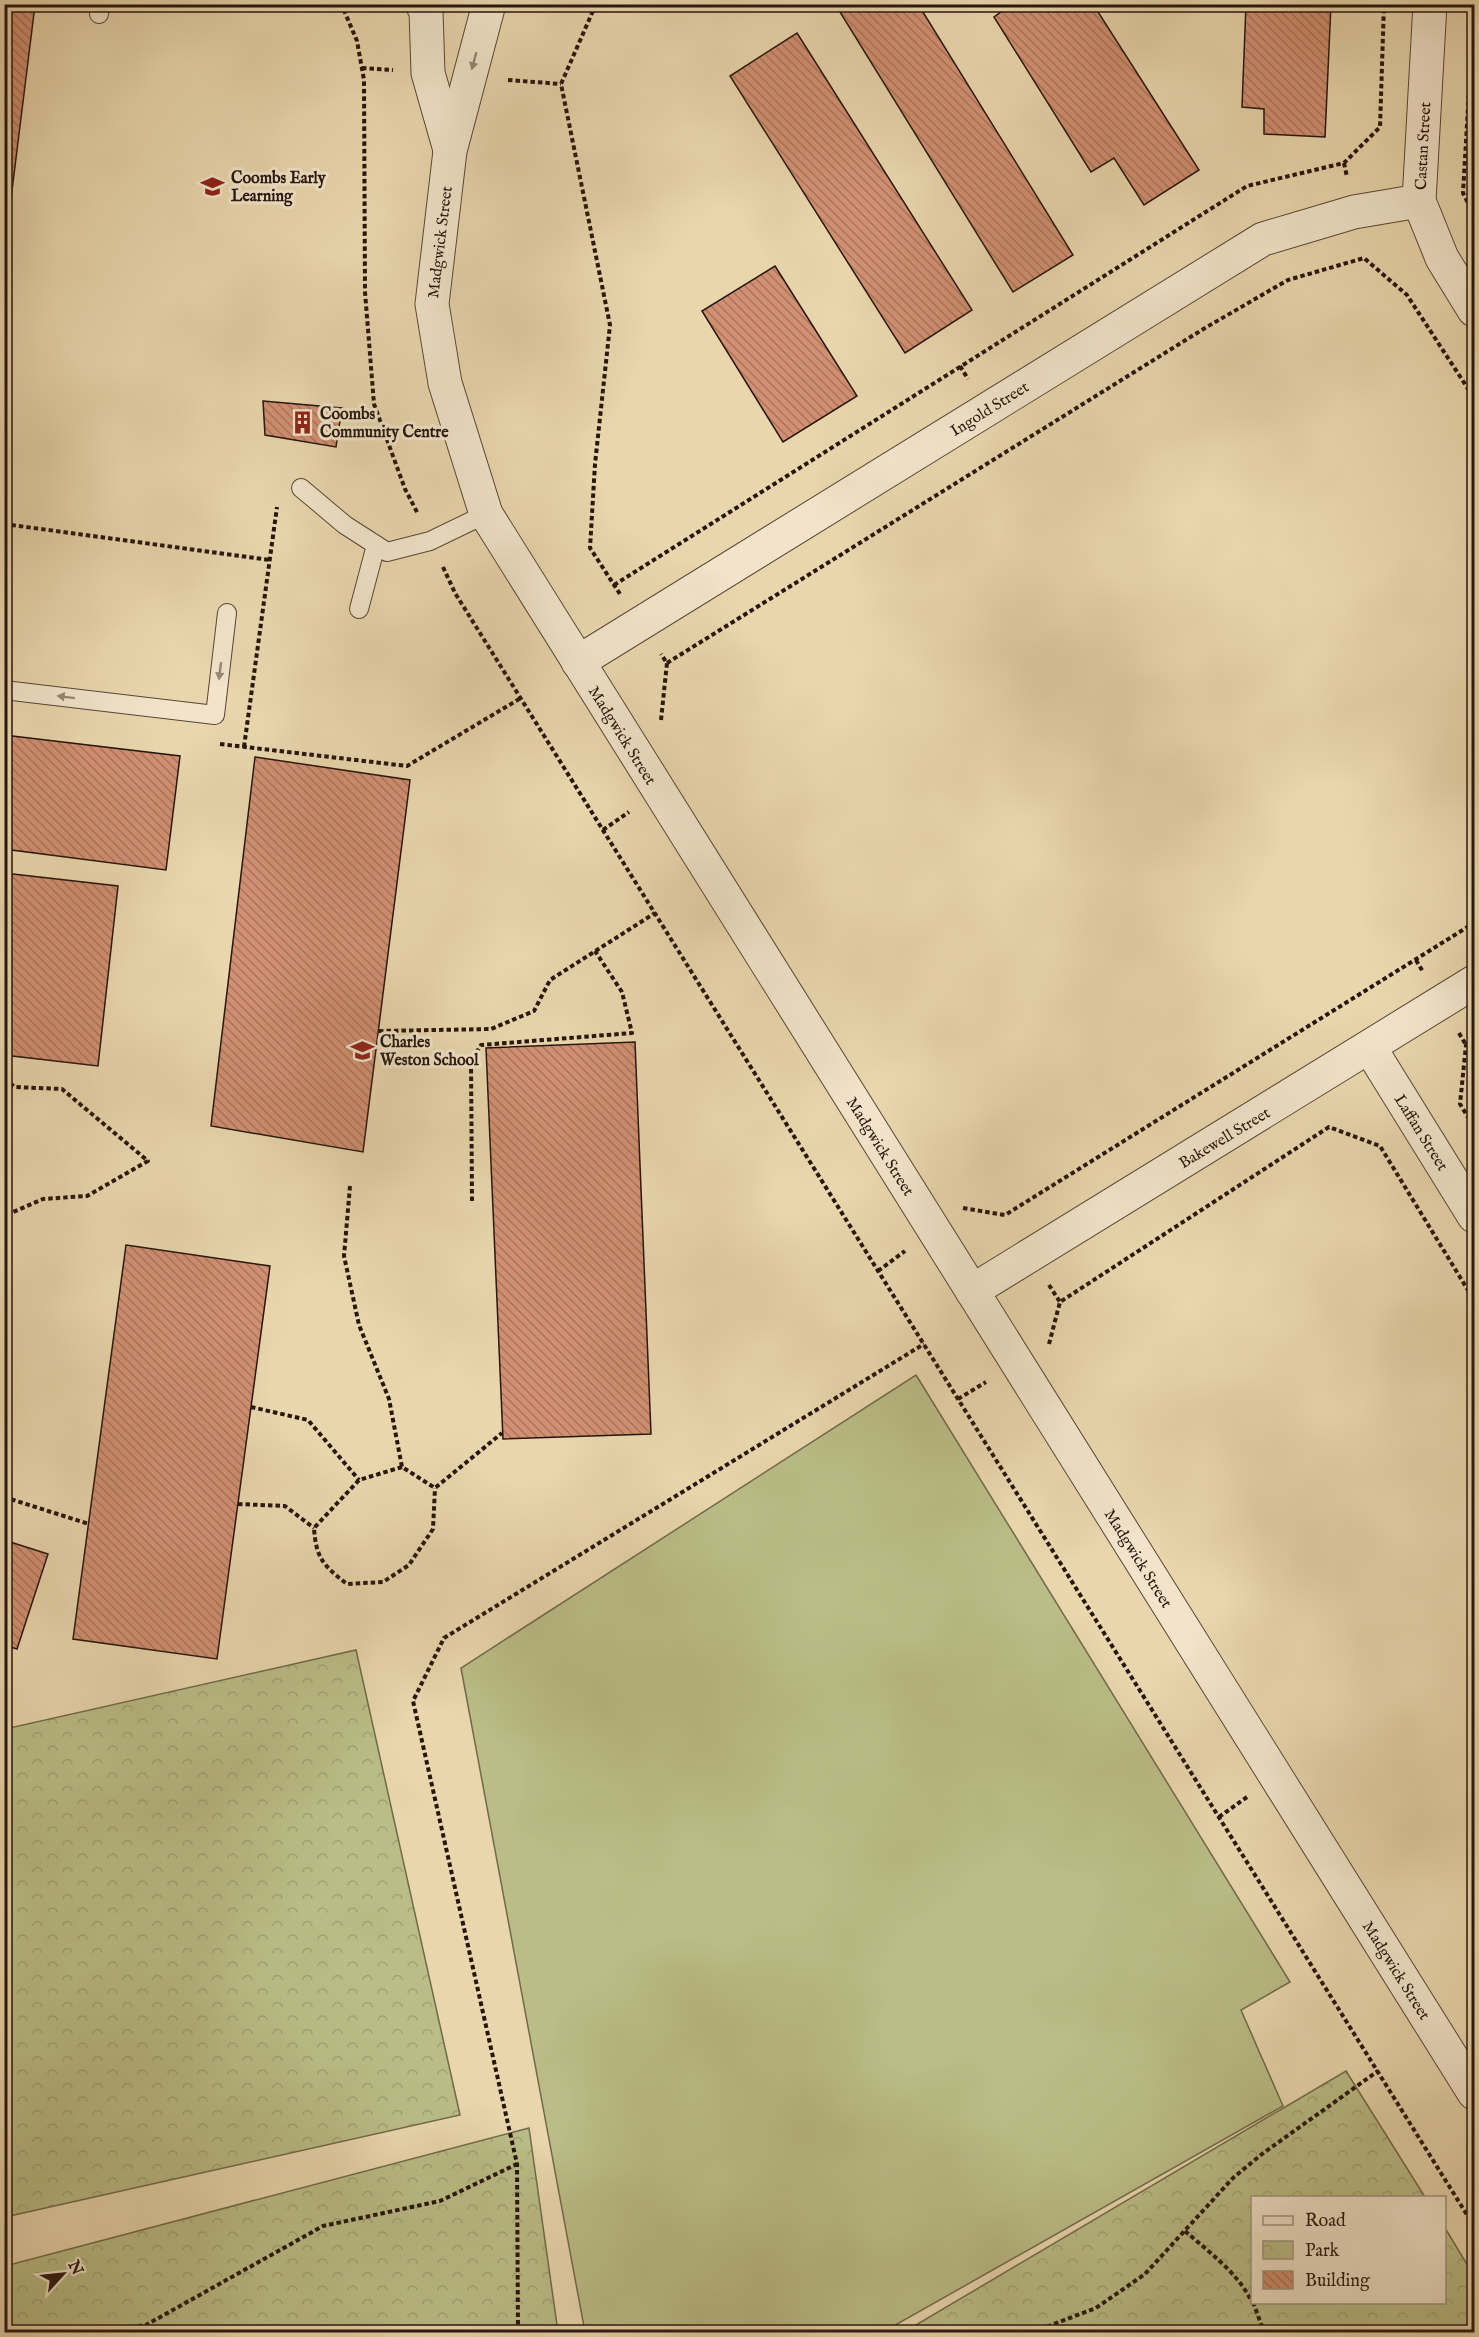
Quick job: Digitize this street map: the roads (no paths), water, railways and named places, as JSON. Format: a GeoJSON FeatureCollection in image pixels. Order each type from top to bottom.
{"type":"FeatureCollection","features":[{"type":"Feature","properties":{"kind":"street","name":"Madgwick Street"},"geometry":{"type":"LineString","coordinates":[[422,4],[426,11],[428,73],[450,151]]}},
{"type":"Feature","properties":{"kind":"street","name":"Madgwick Street"},"geometry":{"type":"LineString","coordinates":[[489,4],[450,151],[432,304],[445,383],[486,514],[1474,2093]]}},
{"type":"Feature","properties":{"kind":"street","name":"Castan Street"},"geometry":{"type":"LineString","coordinates":[[1430,4],[1419,201],[1442,258],[1474,310]]}},
{"type":"Feature","properties":{"kind":"street","name":"Ingold Street"},"geometry":{"type":"LineString","coordinates":[[578,662],[1263,239],[1354,212],[1419,201]]}},
{"type":"Feature","properties":{"kind":"street","name":"Bakewell Street"},"geometry":{"type":"LineString","coordinates":[[972,1292],[1474,982]]}},
{"type":"Feature","properties":{"kind":"street","name":"Laffan Street"},"geometry":{"type":"LineString","coordinates":[[1370,1048],[1474,1216]]}},
{"type":"Feature","properties":{"kind":"lane"},"geometry":{"type":"LineString","coordinates":[[301,489],[345,525],[387,552],[430,541],[486,514]]}},
{"type":"Feature","properties":{"kind":"lane"},"geometry":{"type":"LineString","coordinates":[[359,609],[376,545]]}},
{"type":"Feature","properties":{"kind":"lane"},"geometry":{"type":"LineString","coordinates":[[4,690],[215,715],[227,613]]}},
{"type":"Feature","properties":{"kind":"place","name":"Coombs Early Learning"},"geometry":{"type":"Point","coordinates":[213,186]}},
{"type":"Feature","properties":{"kind":"place","name":"Coombs Community Centre"},"geometry":{"type":"Point","coordinates":[302,422]}},
{"type":"Feature","properties":{"kind":"place","name":"Charles Weston School"},"geometry":{"type":"Point","coordinates":[362,1050]}}]}
